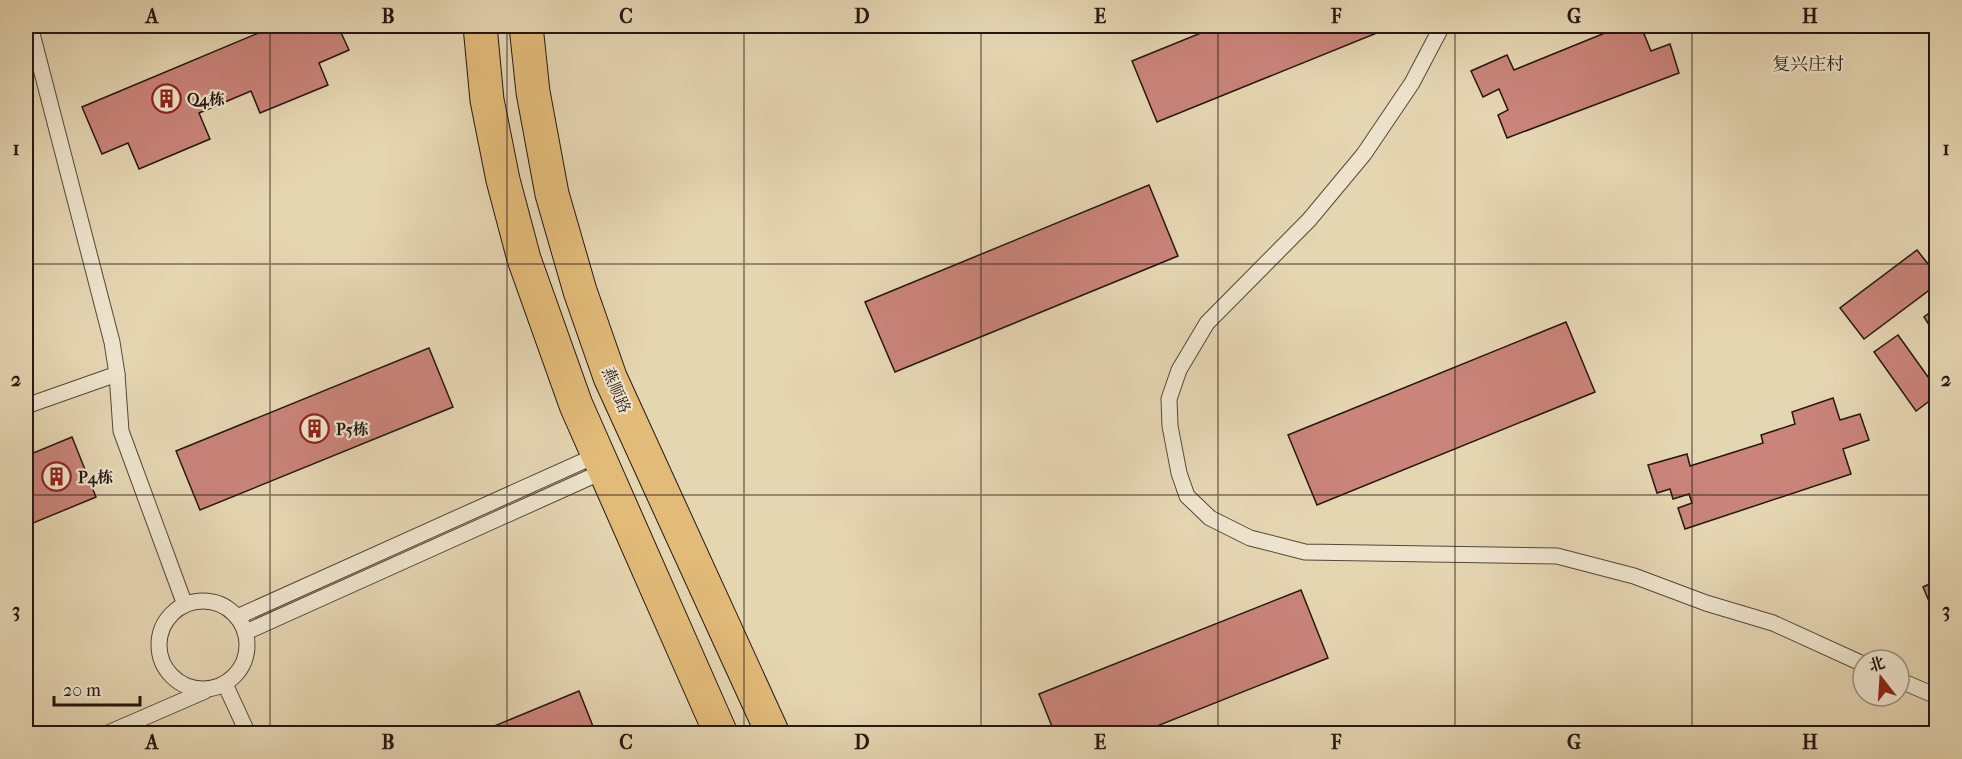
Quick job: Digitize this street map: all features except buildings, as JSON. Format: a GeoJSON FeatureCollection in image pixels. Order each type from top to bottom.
{"type":"FeatureCollection","features":[{"type":"Feature","properties":{"kind":"main road"},"geometry":{"type":"LineString","coordinates":[[480,26],[487,100],[503,180],[524,259],[576,405],[721,734]]}},
{"type":"Feature","properties":{"kind":"main road","name":"燕顺路"},"geometry":{"type":"LineString","coordinates":[[526,26],[533,92],[552,194],[591,323],[610,377],[773,734]]}},
{"type":"Feature","properties":{"kind":"lane"},"geometry":{"type":"LineString","coordinates":[[30,26],[112,342],[122,431],[185,605]]}},
{"type":"Feature","properties":{"kind":"lane"},"geometry":{"type":"LineString","coordinates":[[1442,26],[1412,83],[1364,154],[1309,220],[1207,323],[1179,370],[1169,399],[1170,426],[1179,473],[1187,496],[1210,518],[1250,538],[1305,552],[1557,556],[1634,576],[1706,603],[1773,623],[1851,659]]}},
{"type":"Feature","properties":{"kind":"lane"},"geometry":{"type":"LineString","coordinates":[[26,406],[117,374]]}},
{"type":"Feature","properties":{"kind":"lane"},"geometry":{"type":"LineString","coordinates":[[237,617],[601,463]]}},
{"type":"Feature","properties":{"kind":"lane"},"geometry":{"type":"LineString","coordinates":[[246,632],[601,463]]}},
{"type":"Feature","properties":{"kind":"lane"},"geometry":{"type":"LineString","coordinates":[[106,734],[208,689],[225,684],[240,671],[248,649],[246,632],[237,617],[223,606],[198,601],[174,612],[163,626],[159,642],[160,654],[164,667],[176,680],[191,688],[208,689]]}},
{"type":"Feature","properties":{"kind":"lane"},"geometry":{"type":"LineString","coordinates":[[225,684],[248,734]]}},
{"type":"Feature","properties":{"kind":"lane"},"geometry":{"type":"LineString","coordinates":[[1911,685],[1936,696]]}},
{"type":"Feature","properties":{"kind":"place","name":"Q4栋"},"geometry":{"type":"Point","coordinates":[166,99]}},
{"type":"Feature","properties":{"kind":"place","name":"P5栋"},"geometry":{"type":"Point","coordinates":[315,429]}},
{"type":"Feature","properties":{"kind":"place","name":"P4栋"},"geometry":{"type":"Point","coordinates":[57,477]}},
{"type":"Feature","properties":{"kind":"district","name":"复兴庄村"},"geometry":{"type":"Point","coordinates":[1808,64]}}]}
